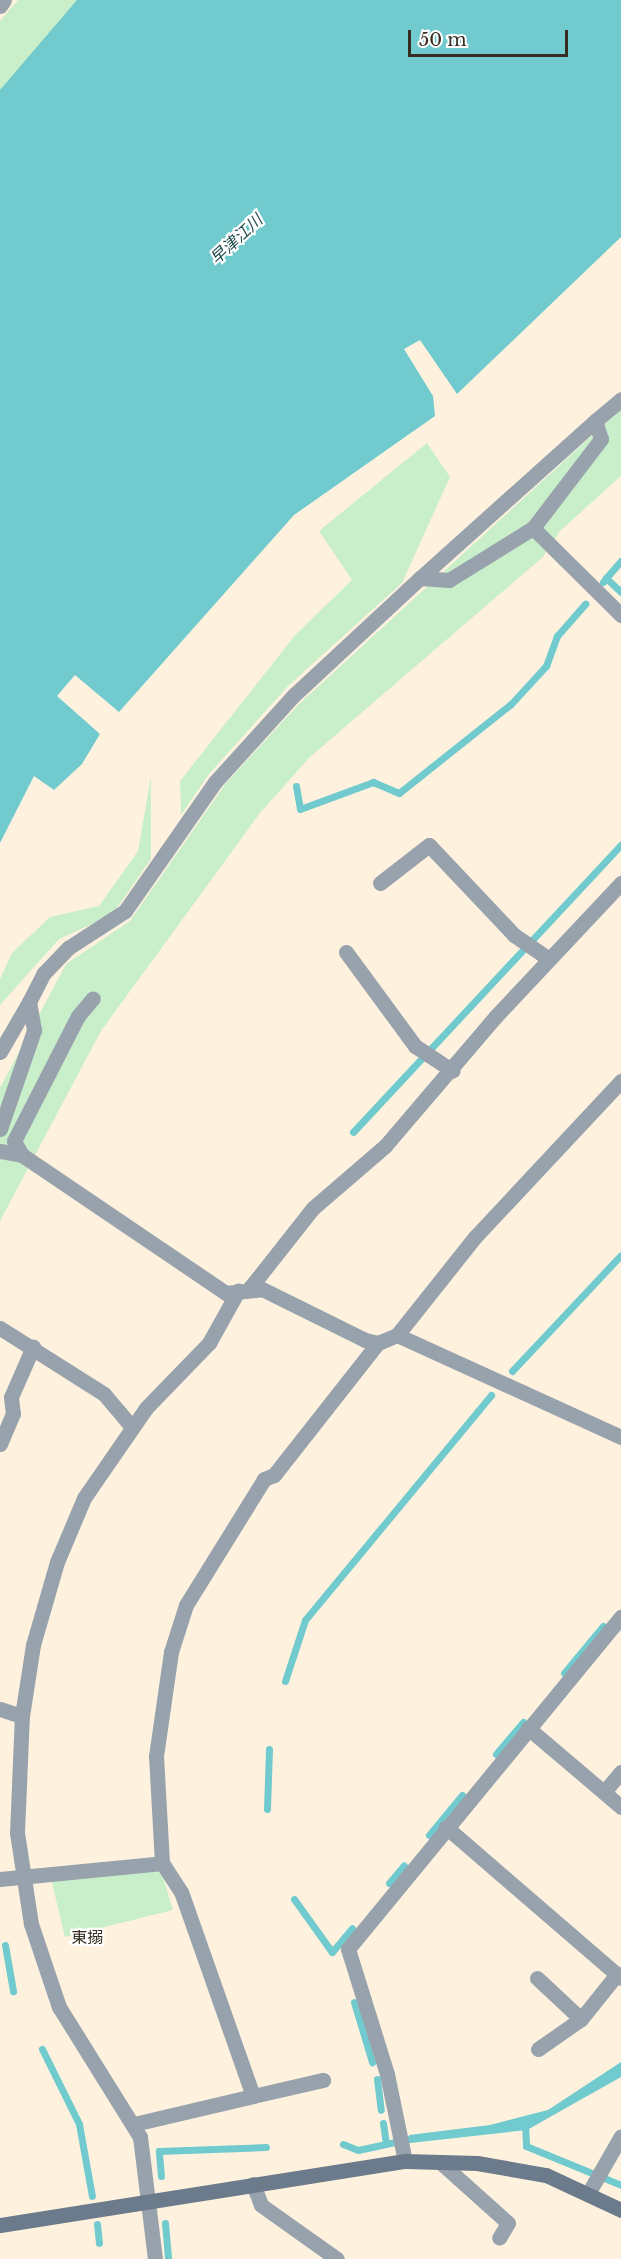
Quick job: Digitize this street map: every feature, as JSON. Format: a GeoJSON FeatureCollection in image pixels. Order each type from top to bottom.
{"type":"FeatureCollection","features":[{"type":"Feature","properties":{"kind":"street"},"geometry":{"type":"LineString","coordinates":[[0,6],[4,0]]}},
{"type":"Feature","properties":{"kind":"street"},"geometry":{"type":"LineString","coordinates":[[0,1052],[44,973],[68,948],[125,911],[215,782],[294,695],[420,578],[621,399]]}},
{"type":"Feature","properties":{"kind":"street"},"geometry":{"type":"LineString","coordinates":[[420,578],[449,580],[533,528],[601,439],[595,421]]}},
{"type":"Feature","properties":{"kind":"street"},"geometry":{"type":"LineString","coordinates":[[533,528],[621,615]]}},
{"type":"Feature","properties":{"kind":"street"},"geometry":{"type":"LineString","coordinates":[[380,883],[429,845],[528,944],[549,959]]}},
{"type":"Feature","properties":{"kind":"street"},"geometry":{"type":"LineString","coordinates":[[155,2259],[150,2201],[134,2124],[59,2007],[31,1924],[17,1833],[22,1716],[33,1646],[57,1562],[84,1498],[132,1427],[208,1343],[243,1290],[313,1208],[385,1146],[549,959],[621,883]]}},
{"type":"Feature","properties":{"kind":"street"},"geometry":{"type":"LineString","coordinates":[[346,952],[415,1046],[430,1051],[453,1071]]}},
{"type":"Feature","properties":{"kind":"street"},"geometry":{"type":"LineString","coordinates":[[22,1155],[14,1141],[78,1016],[93,998]]}},
{"type":"Feature","properties":{"kind":"street"},"geometry":{"type":"LineString","coordinates":[[0,1128],[34,1030],[29,1002]]}},
{"type":"Feature","properties":{"kind":"street"},"geometry":{"type":"LineString","coordinates":[[253,2096],[181,1892],[162,1863],[156,1811],[160,1712],[186,1605],[264,1479],[274,1475],[378,1343],[397,1335],[475,1237],[621,1081]]}},
{"type":"Feature","properties":{"kind":"street"},"geometry":{"type":"LineString","coordinates":[[0,1151],[22,1155],[208,1285],[297,1302],[378,1343]]}},
{"type":"Feature","properties":{"kind":"street"},"geometry":{"type":"LineString","coordinates":[[0,1328],[105,1394],[132,1427]]}},
{"type":"Feature","properties":{"kind":"street"},"geometry":{"type":"LineString","coordinates":[[397,1335],[621,1437]]}},
{"type":"Feature","properties":{"kind":"street"},"geometry":{"type":"LineString","coordinates":[[0,1444],[13,1414],[11,1397],[33,1347]]}},
{"type":"Feature","properties":{"kind":"street"},"geometry":{"type":"LineString","coordinates":[[404,2154],[348,1949],[621,1617]]}},
{"type":"Feature","properties":{"kind":"street"},"geometry":{"type":"LineString","coordinates":[[0,1709],[22,1716]]}},
{"type":"Feature","properties":{"kind":"street"},"geometry":{"type":"LineString","coordinates":[[528,1728],[621,1807]]}},
{"type":"Feature","properties":{"kind":"street"},"geometry":{"type":"LineString","coordinates":[[604,1792],[621,1772]]}},
{"type":"Feature","properties":{"kind":"street"},"geometry":{"type":"LineString","coordinates":[[446,1827],[619,1976],[581,2019],[538,2049]]}},
{"type":"Feature","properties":{"kind":"street"},"geometry":{"type":"LineString","coordinates":[[0,1879],[24,1879],[162,1863]]}},
{"type":"Feature","properties":{"kind":"street"},"geometry":{"type":"LineString","coordinates":[[537,1977],[581,2019]]}},
{"type":"Feature","properties":{"kind":"street"},"geometry":{"type":"LineString","coordinates":[[134,2124],[323,2080]]}},
{"type":"Feature","properties":{"kind":"street"},"geometry":{"type":"LineString","coordinates":[[593,2186],[621,2136]]}},
{"type":"Feature","properties":{"kind":"street"},"geometry":{"type":"LineString","coordinates":[[0,2225],[253,2184],[404,2154],[440,2162],[511,2168],[593,2186],[621,2210]]}},
{"type":"Feature","properties":{"kind":"street"},"geometry":{"type":"LineString","coordinates":[[440,2162],[508,2223],[499,2238]]}},
{"type":"Feature","properties":{"kind":"street"},"geometry":{"type":"LineString","coordinates":[[253,2184],[261,2205],[337,2259]]}},
{"type":"Feature","properties":{"kind":"green space"},"geometry":{"type":"Polygon","coordinates":[[[18,0],[96,0],[0,112],[0,21],[18,0]]]}},
{"type":"Feature","properties":{"kind":"green space"},"geometry":{"type":"Polygon","coordinates":[[[621,409],[621,476],[560,531],[543,557],[310,757],[260,813],[101,1031],[0,1221],[0,1088],[66,964],[130,921],[226,783],[298,705],[621,409]]]}},
{"type":"Feature","properties":{"kind":"green space"},"geometry":{"type":"Polygon","coordinates":[[[427,443],[450,477],[402,583],[288,686],[209,774],[181,815],[180,781],[296,634],[352,580],[319,531],[427,443]]]}},
{"type":"Feature","properties":{"kind":"green space"},"geometry":{"type":"Polygon","coordinates":[[[151,776],[151,859],[112,915],[59,939],[0,1005],[0,979],[12,953],[50,917],[99,906],[138,851],[151,776]]]}},
{"type":"Feature","properties":{"kind":"green space"},"geometry":{"type":"Polygon","coordinates":[[[160,1867],[173,1910],[65,1937],[51,1879],[160,1867]]]}},
{"type":"Feature","properties":{"kind":"water","name":"早津江川"},"geometry":{"type":"Polygon","coordinates":[[[77,0],[621,0],[621,237],[457,394],[420,340],[404,349],[433,396],[435,416],[294,515],[119,712],[75,675],[57,696],[100,734],[82,764],[54,790],[34,776],[0,843],[0,90],[77,0]]]}},
{"type":"Feature","properties":{"kind":"water"},"geometry":{"type":"Polygon","coordinates":[[[621,2062],[621,2077],[527,2130],[410,2143],[409,2135],[490,2125],[548,2110],[621,2062]]]}},
{"type":"Feature","properties":{"kind":"waterway"},"geometry":{"type":"LineString","coordinates":[[606,578],[621,561]]}},
{"type":"Feature","properties":{"kind":"waterway"},"geometry":{"type":"LineString","coordinates":[[603,582],[606,578],[621,592]]}},
{"type":"Feature","properties":{"kind":"waterway"},"geometry":{"type":"LineString","coordinates":[[296,786],[300,809],[373,782],[399,793],[511,704],[546,666],[557,636],[585,604]]}},
{"type":"Feature","properties":{"kind":"waterway"},"geometry":{"type":"LineString","coordinates":[[353,1132],[621,845]]}},
{"type":"Feature","properties":{"kind":"waterway"},"geometry":{"type":"LineString","coordinates":[[512,1371],[621,1255]]}},
{"type":"Feature","properties":{"kind":"waterway"},"geometry":{"type":"LineString","coordinates":[[285,1681],[305,1620],[491,1395]]}},
{"type":"Feature","properties":{"kind":"waterway"},"geometry":{"type":"LineString","coordinates":[[564,1673],[603,1626]]}},
{"type":"Feature","properties":{"kind":"waterway"},"geometry":{"type":"LineString","coordinates":[[496,1754],[523,1722]]}},
{"type":"Feature","properties":{"kind":"waterway"},"geometry":{"type":"LineString","coordinates":[[267,1809],[269,1749]]}},
{"type":"Feature","properties":{"kind":"waterway"},"geometry":{"type":"LineString","coordinates":[[429,1835],[462,1795]]}},
{"type":"Feature","properties":{"kind":"waterway"},"geometry":{"type":"LineString","coordinates":[[389,1883],[404,1865]]}},
{"type":"Feature","properties":{"kind":"waterway"},"geometry":{"type":"LineString","coordinates":[[294,1899],[332,1952],[352,1928]]}},
{"type":"Feature","properties":{"kind":"waterway"},"geometry":{"type":"LineString","coordinates":[[5,1945],[13,1991]]}},
{"type":"Feature","properties":{"kind":"waterway"},"geometry":{"type":"LineString","coordinates":[[354,2002],[372,2062]]}},
{"type":"Feature","properties":{"kind":"waterway"},"geometry":{"type":"LineString","coordinates":[[42,2049],[79,2124],[92,2196]]}},
{"type":"Feature","properties":{"kind":"waterway"},"geometry":{"type":"LineString","coordinates":[[377,2079],[381,2110]]}},
{"type":"Feature","properties":{"kind":"waterway"},"geometry":{"type":"LineString","coordinates":[[383,2123],[386,2144]]}},
{"type":"Feature","properties":{"kind":"waterway"},"geometry":{"type":"LineString","coordinates":[[525,2124],[526,2146],[621,2185]]}},
{"type":"Feature","properties":{"kind":"waterway"},"geometry":{"type":"LineString","coordinates":[[343,2144],[358,2150],[418,2137]]}},
{"type":"Feature","properties":{"kind":"waterway"},"geometry":{"type":"LineString","coordinates":[[161,2176],[159,2151],[266,2147]]}},
{"type":"Feature","properties":{"kind":"waterway"},"geometry":{"type":"LineString","coordinates":[[165,2223],[168,2259]]}},
{"type":"Feature","properties":{"kind":"waterway"},"geometry":{"type":"LineString","coordinates":[[97,2224],[99,2243]]}},
{"type":"Feature","properties":{"kind":"district","name":"東搦"},"geometry":{"type":"Point","coordinates":[87,1937]}}]}
